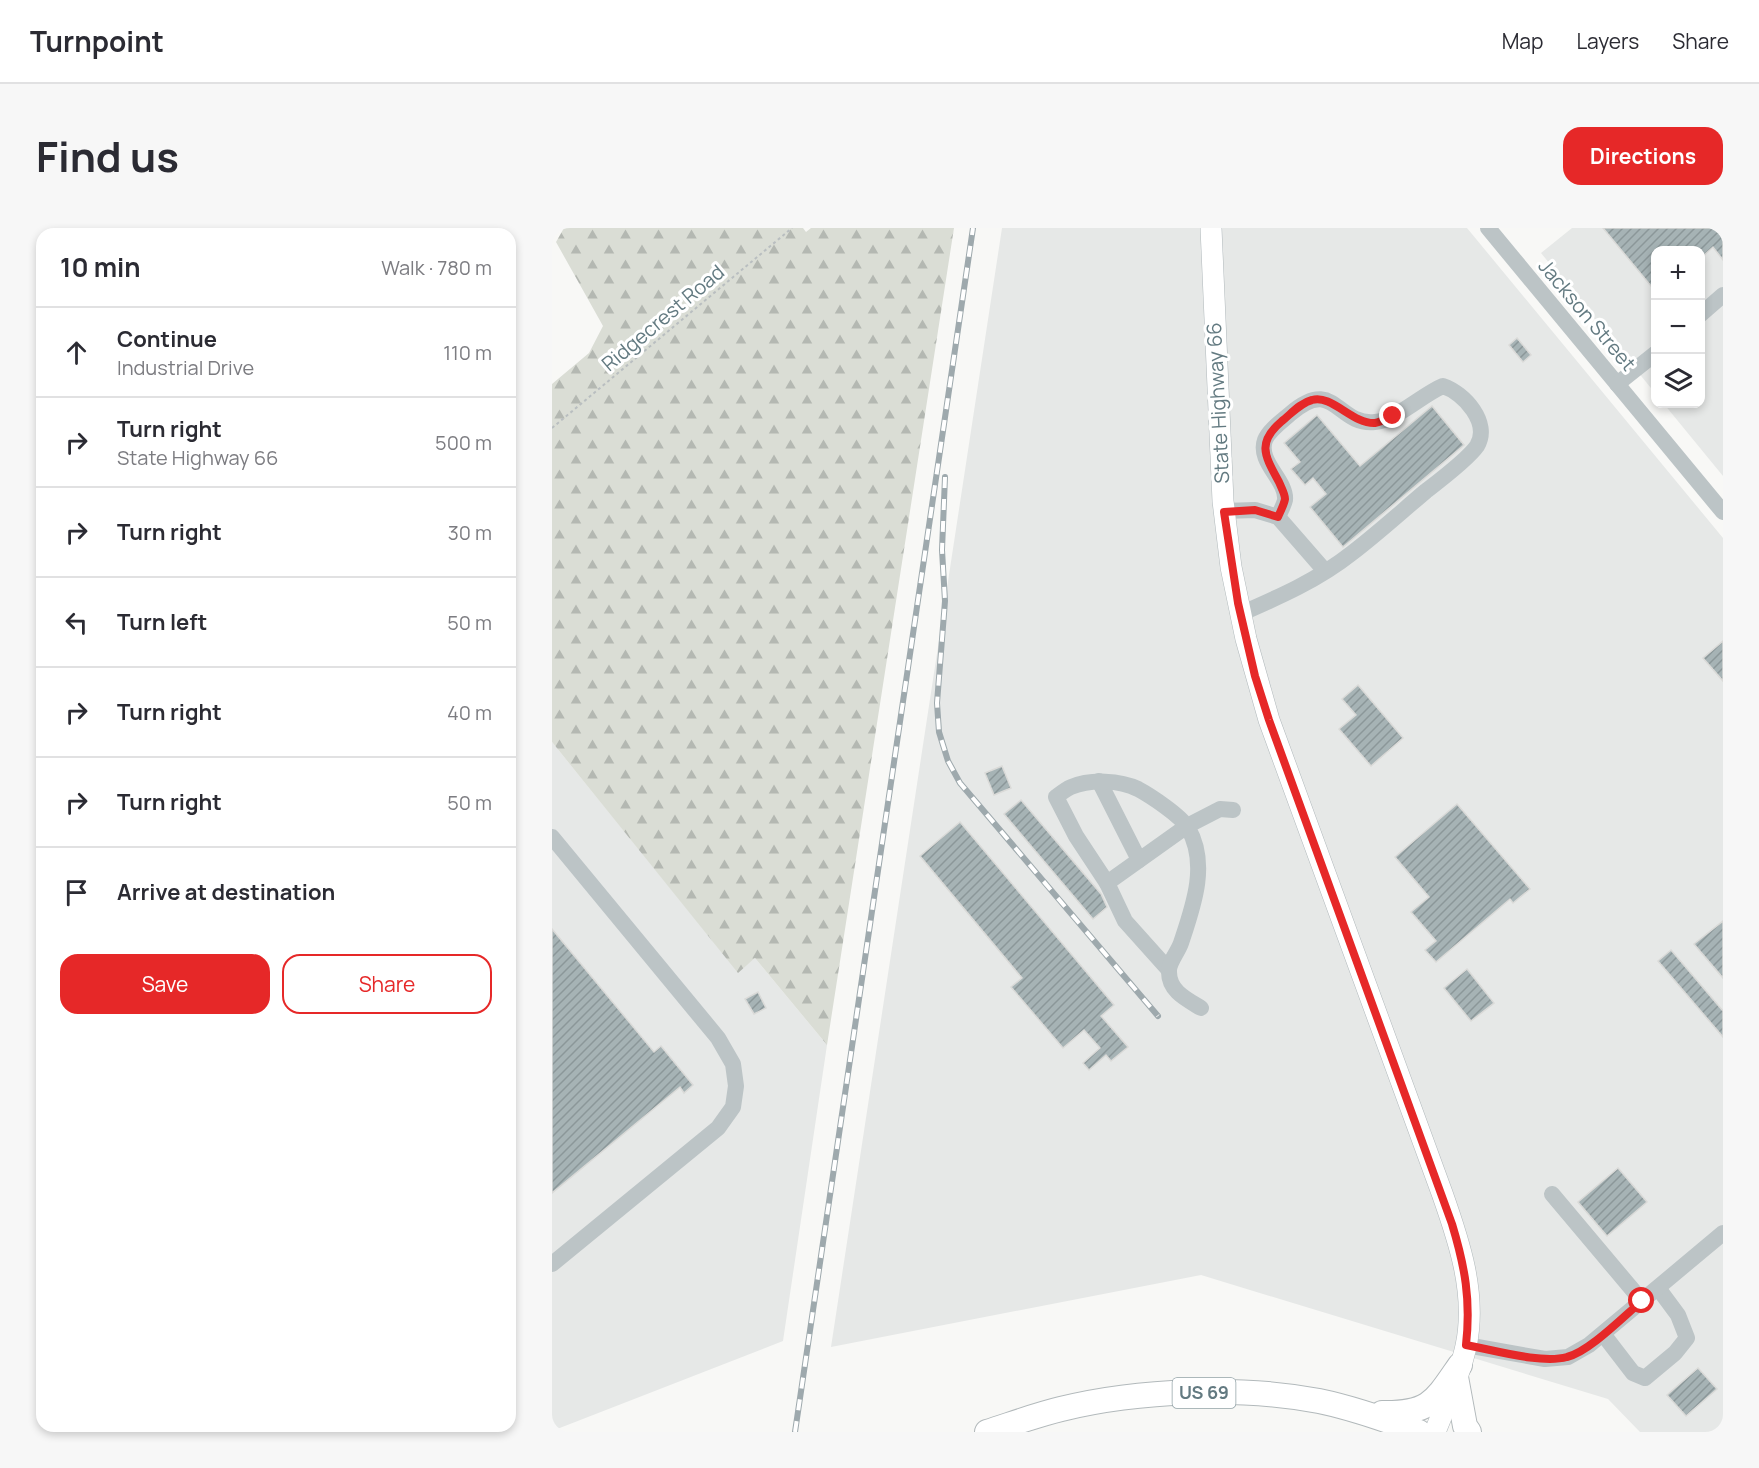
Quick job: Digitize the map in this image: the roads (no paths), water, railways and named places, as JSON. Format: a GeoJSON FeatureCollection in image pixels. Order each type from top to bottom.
{"type":"FeatureCollection","features":[{"type":"Feature","properties":{"kind":"highway"},"geometry":{"type":"LineString","coordinates":[[1358,1412],[1418,1411],[1430,1404],[1441,1393],[1461,1362]]}},
{"type":"Feature","properties":{"kind":"highway"},"geometry":{"type":"LineString","coordinates":[[1461,1362],[1460,1404],[1465,1426],[1469,1432]]}},
{"type":"Feature","properties":{"kind":"highway","name":"US 69"},"geometry":{"type":"LineString","coordinates":[[987,1432],[1061,1409],[1117,1399],[1180,1393],[1251,1393],[1319,1401],[1419,1432]]}},
{"type":"Feature","properties":{"kind":"main road","name":"State Highway 66"},"geometry":{"type":"LineString","coordinates":[[1211,228],[1224,512],[1240,614],[1255,676],[1452,1224],[1466,1277],[1469,1302],[1461,1362],[1435,1432]]}},
{"type":"Feature","properties":{"kind":"street","name":"Jackson Street"},"geometry":{"type":"LineString","coordinates":[[1488,228],[1723,512]]}},
{"type":"Feature","properties":{"kind":"street"},"geometry":{"type":"LineString","coordinates":[[1705,311],[1723,295]]}},
{"type":"Feature","properties":{"kind":"street"},"geometry":{"type":"LineString","coordinates":[[1617,384],[1655,354]]}},
{"type":"Feature","properties":{"kind":"street"},"geometry":{"type":"LineString","coordinates":[[1240,614],[1279,598],[1351,554],[1450,472],[1477,446],[1481,435],[1480,423],[1465,398],[1455,389],[1443,386],[1393,416],[1376,423],[1360,420],[1322,398],[1310,400],[1299,406],[1275,427],[1265,441],[1268,462],[1285,498],[1278,517]]}},
{"type":"Feature","properties":{"kind":"street"},"geometry":{"type":"LineString","coordinates":[[1224,512],[1255,510],[1278,517],[1325,571]]}},
{"type":"Feature","properties":{"kind":"street"},"geometry":{"type":"LineString","coordinates":[[1100,781],[1139,860]]}},
{"type":"Feature","properties":{"kind":"street"},"geometry":{"type":"LineString","coordinates":[[1168,969],[1180,946],[1198,889],[1197,847],[1187,826],[1153,797],[1130,785],[1100,781],[1070,787],[1056,797],[1076,836],[1107,883],[1125,921],[1168,969],[1170,980],[1178,993],[1201,1008]]}},
{"type":"Feature","properties":{"kind":"street"},"geometry":{"type":"LineString","coordinates":[[1107,883],[1187,826],[1220,809],[1233,810]]}},
{"type":"Feature","properties":{"kind":"street"},"geometry":{"type":"LineString","coordinates":[[552,837],[718,1038],[733,1064],[736,1086],[733,1107],[718,1128],[552,1264]]}},
{"type":"Feature","properties":{"kind":"street"},"geometry":{"type":"LineString","coordinates":[[1552,1194],[1642,1301]]}},
{"type":"Feature","properties":{"kind":"street"},"geometry":{"type":"LineString","coordinates":[[1461,1362],[1545,1359],[1568,1357],[1578,1353],[1723,1233]]}},
{"type":"Feature","properties":{"kind":"street"},"geometry":{"type":"LineString","coordinates":[[1603,1334],[1633,1373],[1645,1378],[1675,1353],[1687,1338],[1678,1315],[1658,1288]]}},
{"type":"Feature","properties":{"kind":"railway"},"geometry":{"type":"LineString","coordinates":[[795,1432],[973,228]]}},
{"type":"Feature","properties":{"kind":"railway"},"geometry":{"type":"LineString","coordinates":[[945,477],[942,550],[945,601],[937,703],[939,732],[948,761],[960,783],[1158,1016]]}}]}
